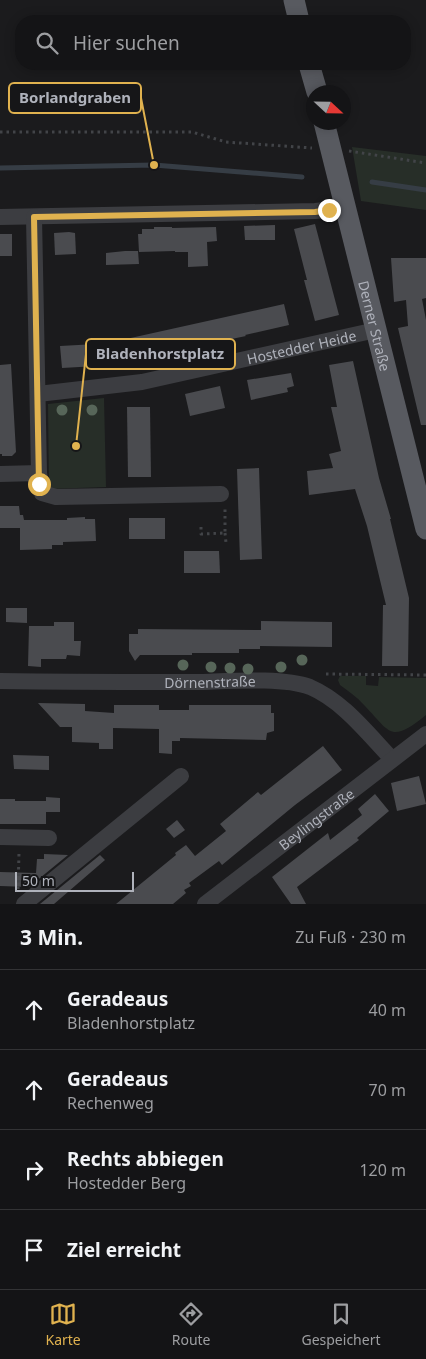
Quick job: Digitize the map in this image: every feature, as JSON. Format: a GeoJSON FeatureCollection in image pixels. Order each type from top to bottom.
{"type":"FeatureCollection","features":[{"type":"Feature","properties":{"kind":"main road"},"geometry":{"type":"LineString","coordinates":[[294,0],[298,15]]}},
{"type":"Feature","properties":{"kind":"main road"},"geometry":{"type":"LineString","coordinates":[[312,70],[315,85]]}},
{"type":"Feature","properties":{"kind":"main road","name":"Derner Straße"},"geometry":{"type":"LineString","coordinates":[[326,130],[376,330],[421,487],[426,529]]}},
{"type":"Feature","properties":{"kind":"street"},"geometry":{"type":"LineString","coordinates":[[0,217],[315,212],[345,208]]}},
{"type":"Feature","properties":{"kind":"street"},"geometry":{"type":"LineString","coordinates":[[34,217],[39,473],[42,493],[47,496],[223,499]]}},
{"type":"Feature","properties":{"kind":"street","name":"Hostedder Heide"},"geometry":{"type":"LineString","coordinates":[[38,394],[142,382],[376,330]]}},
{"type":"Feature","properties":{"kind":"street"},"geometry":{"type":"LineString","coordinates":[[0,474],[39,473]]}},
{"type":"Feature","properties":{"kind":"street","name":"Dörnenstraße"},"geometry":{"type":"LineString","coordinates":[[0,681],[101,683],[255,681],[290,683],[308,687],[325,695],[343,709],[392,759]]}},
{"type":"Feature","properties":{"kind":"street","name":"Beylingstraße"},"geometry":{"type":"LineString","coordinates":[[205,904],[426,734]]}},
{"type":"Feature","properties":{"kind":"street"},"geometry":{"type":"LineString","coordinates":[[21,900],[181,776]]}},
{"type":"Feature","properties":{"kind":"street"},"geometry":{"type":"LineString","coordinates":[[0,837],[49,838]]}},
{"type":"Feature","properties":{"kind":"path"},"geometry":{"type":"LineString","coordinates":[[0,132],[192,132],[226,142],[330,148],[426,163]]}},
{"type":"Feature","properties":{"kind":"path"},"geometry":{"type":"LineString","coordinates":[[223,499],[226,543]]}},
{"type":"Feature","properties":{"kind":"path"},"geometry":{"type":"LineString","coordinates":[[201,527],[201,534],[225,533]]}},
{"type":"Feature","properties":{"kind":"path"},"geometry":{"type":"LineString","coordinates":[[326,674],[426,675]]}},
{"type":"Feature","properties":{"kind":"path"},"geometry":{"type":"LineString","coordinates":[[20,837],[21,900]]}},
{"type":"Feature","properties":{"kind":"shaded area"},"geometry":{"type":"Polygon","coordinates":[[[352,147],[426,156],[426,210],[361,201],[352,147]]]}},
{"type":"Feature","properties":{"kind":"shaded area"},"geometry":{"type":"Polygon","coordinates":[[[104,398],[106,487],[49,489],[48,404],[104,398]]]}},
{"type":"Feature","properties":{"kind":"shaded area"},"geometry":{"type":"Polygon","coordinates":[[[340,676],[366,676],[366,685],[378,686],[379,677],[426,678],[426,715],[405,730],[392,731],[386,728],[358,699],[340,685],[338,680],[340,676]]]}},
{"type":"Feature","properties":{"kind":"building"},"geometry":{"type":"Polygon","coordinates":[[[315,224],[339,315],[315,321],[304,280],[307,280],[294,229],[315,224]]]}},
{"type":"Feature","properties":{"kind":"building"},"geometry":{"type":"Polygon","coordinates":[[[275,225],[275,240],[245,240],[244,226],[275,225]]]}},
{"type":"Feature","properties":{"kind":"building"},"geometry":{"type":"Polygon","coordinates":[[[154,227],[216,227],[217,241],[207,242],[208,266],[188,267],[188,252],[139,252],[138,234],[142,234],[142,229],[154,229],[154,227]]]}},
{"type":"Feature","properties":{"kind":"building"},"geometry":{"type":"Polygon","coordinates":[[[54,233],[75,233],[76,254],[55,255],[54,233]]]}},
{"type":"Feature","properties":{"kind":"building"},"geometry":{"type":"Polygon","coordinates":[[[0,234],[12,234],[12,256],[0,256],[0,234]]]}},
{"type":"Feature","properties":{"kind":"building"},"geometry":{"type":"Polygon","coordinates":[[[138,251],[139,264],[106,265],[106,253],[138,251]]]}},
{"type":"Feature","properties":{"kind":"building"},"geometry":{"type":"Polygon","coordinates":[[[391,258],[426,258],[426,298],[422,299],[426,320],[426,425],[421,425],[398,328],[408,326],[406,300],[394,302],[391,258]]]}},
{"type":"Feature","properties":{"kind":"building"},"geometry":{"type":"Polygon","coordinates":[[[284,304],[289,325],[121,362],[117,341],[284,304]]]}},
{"type":"Feature","properties":{"kind":"building"},"geometry":{"type":"Polygon","coordinates":[[[96,344],[97,366],[62,368],[60,346],[96,344]]]}},
{"type":"Feature","properties":{"kind":"building"},"geometry":{"type":"Polygon","coordinates":[[[353,361],[379,478],[391,519],[409,598],[408,666],[382,666],[383,605],[386,605],[367,526],[355,489],[309,495],[307,471],[333,468],[329,454],[341,451],[331,407],[337,407],[329,365],[353,361]]]}},
{"type":"Feature","properties":{"kind":"building"},"geometry":{"type":"Polygon","coordinates":[[[11,364],[16,452],[12,456],[2,456],[0,454],[0,365],[11,364]]]}},
{"type":"Feature","properties":{"kind":"building"},"geometry":{"type":"Polygon","coordinates":[[[291,373],[294,386],[287,388],[288,392],[251,400],[247,380],[291,373]]]}},
{"type":"Feature","properties":{"kind":"building"},"geometry":{"type":"Polygon","coordinates":[[[220,386],[225,408],[190,416],[185,394],[220,386]]]}},
{"type":"Feature","properties":{"kind":"building"},"geometry":{"type":"Polygon","coordinates":[[[127,407],[150,407],[151,477],[128,477],[127,407]]]}},
{"type":"Feature","properties":{"kind":"building"},"geometry":{"type":"Polygon","coordinates":[[[259,468],[262,559],[240,560],[237,469],[259,468]]]}},
{"type":"Feature","properties":{"kind":"building"},"geometry":{"type":"Polygon","coordinates":[[[0,506],[19,506],[20,515],[23,515],[24,520],[67,520],[67,518],[85,517],[85,519],[95,519],[96,541],[63,542],[63,545],[52,545],[52,549],[20,550],[20,528],[0,528],[0,506]]]}},
{"type":"Feature","properties":{"kind":"building"},"geometry":{"type":"Polygon","coordinates":[[[129,518],[165,518],[165,539],[129,539],[129,518]]]}},
{"type":"Feature","properties":{"kind":"building"},"geometry":{"type":"Polygon","coordinates":[[[184,551],[219,551],[220,573],[184,573],[184,551]]]}},
{"type":"Feature","properties":{"kind":"building"},"geometry":{"type":"Polygon","coordinates":[[[6,608],[27,608],[27,623],[6,622],[6,608]]]}},
{"type":"Feature","properties":{"kind":"building"},"geometry":{"type":"Polygon","coordinates":[[[261,621],[332,622],[332,647],[260,646],[260,649],[239,649],[239,653],[140,655],[135,661],[129,651],[129,634],[138,634],[138,629],[261,630],[261,621]]]}},
{"type":"Feature","properties":{"kind":"building"},"geometry":{"type":"Polygon","coordinates":[[[54,622],[74,622],[74,641],[81,641],[80,656],[67,655],[66,659],[41,659],[41,667],[28,666],[29,626],[54,626],[54,622]]]}},
{"type":"Feature","properties":{"kind":"building"},"geometry":{"type":"Polygon","coordinates":[[[38,703],[85,704],[85,711],[114,713],[114,705],[159,705],[159,710],[189,710],[189,705],[271,705],[271,713],[274,713],[274,731],[267,733],[266,740],[180,738],[180,741],[172,741],[172,754],[159,753],[159,729],[113,728],[113,749],[99,749],[99,743],[72,742],[72,727],[60,727],[38,703]]]}},
{"type":"Feature","properties":{"kind":"building"},"geometry":{"type":"Polygon","coordinates":[[[323,746],[342,770],[295,805],[222,865],[219,861],[189,883],[191,886],[184,890],[186,893],[173,904],[116,904],[186,845],[195,856],[226,831],[220,824],[258,792],[261,795],[323,746]]]}},
{"type":"Feature","properties":{"kind":"building"},"geometry":{"type":"Polygon","coordinates":[[[13,755],[49,756],[49,770],[14,769],[13,755]]]}},
{"type":"Feature","properties":{"kind":"building"},"geometry":{"type":"Polygon","coordinates":[[[419,776],[426,804],[397,811],[391,783],[419,776]]]}},
{"type":"Feature","properties":{"kind":"building"},"geometry":{"type":"Polygon","coordinates":[[[375,794],[389,811],[357,838],[359,840],[297,887],[306,904],[291,904],[272,877],[328,833],[330,840],[362,815],[358,809],[375,794]]]}},
{"type":"Feature","properties":{"kind":"building"},"geometry":{"type":"Polygon","coordinates":[[[46,797],[60,798],[60,812],[46,812],[46,824],[0,824],[0,799],[46,801],[46,797]]]}},
{"type":"Feature","properties":{"kind":"building"},"geometry":{"type":"Polygon","coordinates":[[[177,820],[185,830],[174,838],[166,829],[177,820]]]}},
{"type":"Feature","properties":{"kind":"building"},"geometry":{"type":"Polygon","coordinates":[[[44,854],[68,855],[29,887],[0,886],[0,872],[36,873],[37,859],[44,859],[44,854]]]}},
{"type":"Feature","properties":{"kind":"building"},"geometry":{"type":"Polygon","coordinates":[[[100,855],[105,860],[54,904],[40,904],[100,855]]]}},
{"type":"Feature","properties":{"kind":"waterway"},"geometry":{"type":"LineString","coordinates":[[0,168],[154,165],[302,177]]}},
{"type":"Feature","properties":{"kind":"waterway"},"geometry":{"type":"LineString","coordinates":[[372,182],[426,190]]}},
{"type":"Feature","properties":{"kind":"place","name":"Borlandgraben"},"geometry":{"type":"Point","coordinates":[154,165]}},
{"type":"Feature","properties":{"kind":"place","name":"Bladenhorstplatz"},"geometry":{"type":"Point","coordinates":[76,446]}},
{"type":"Feature","properties":{"kind":"route"},"geometry":{"type":"LineString","coordinates":[[39,484],[34,217],[315,212],[329,210]]}}]}
